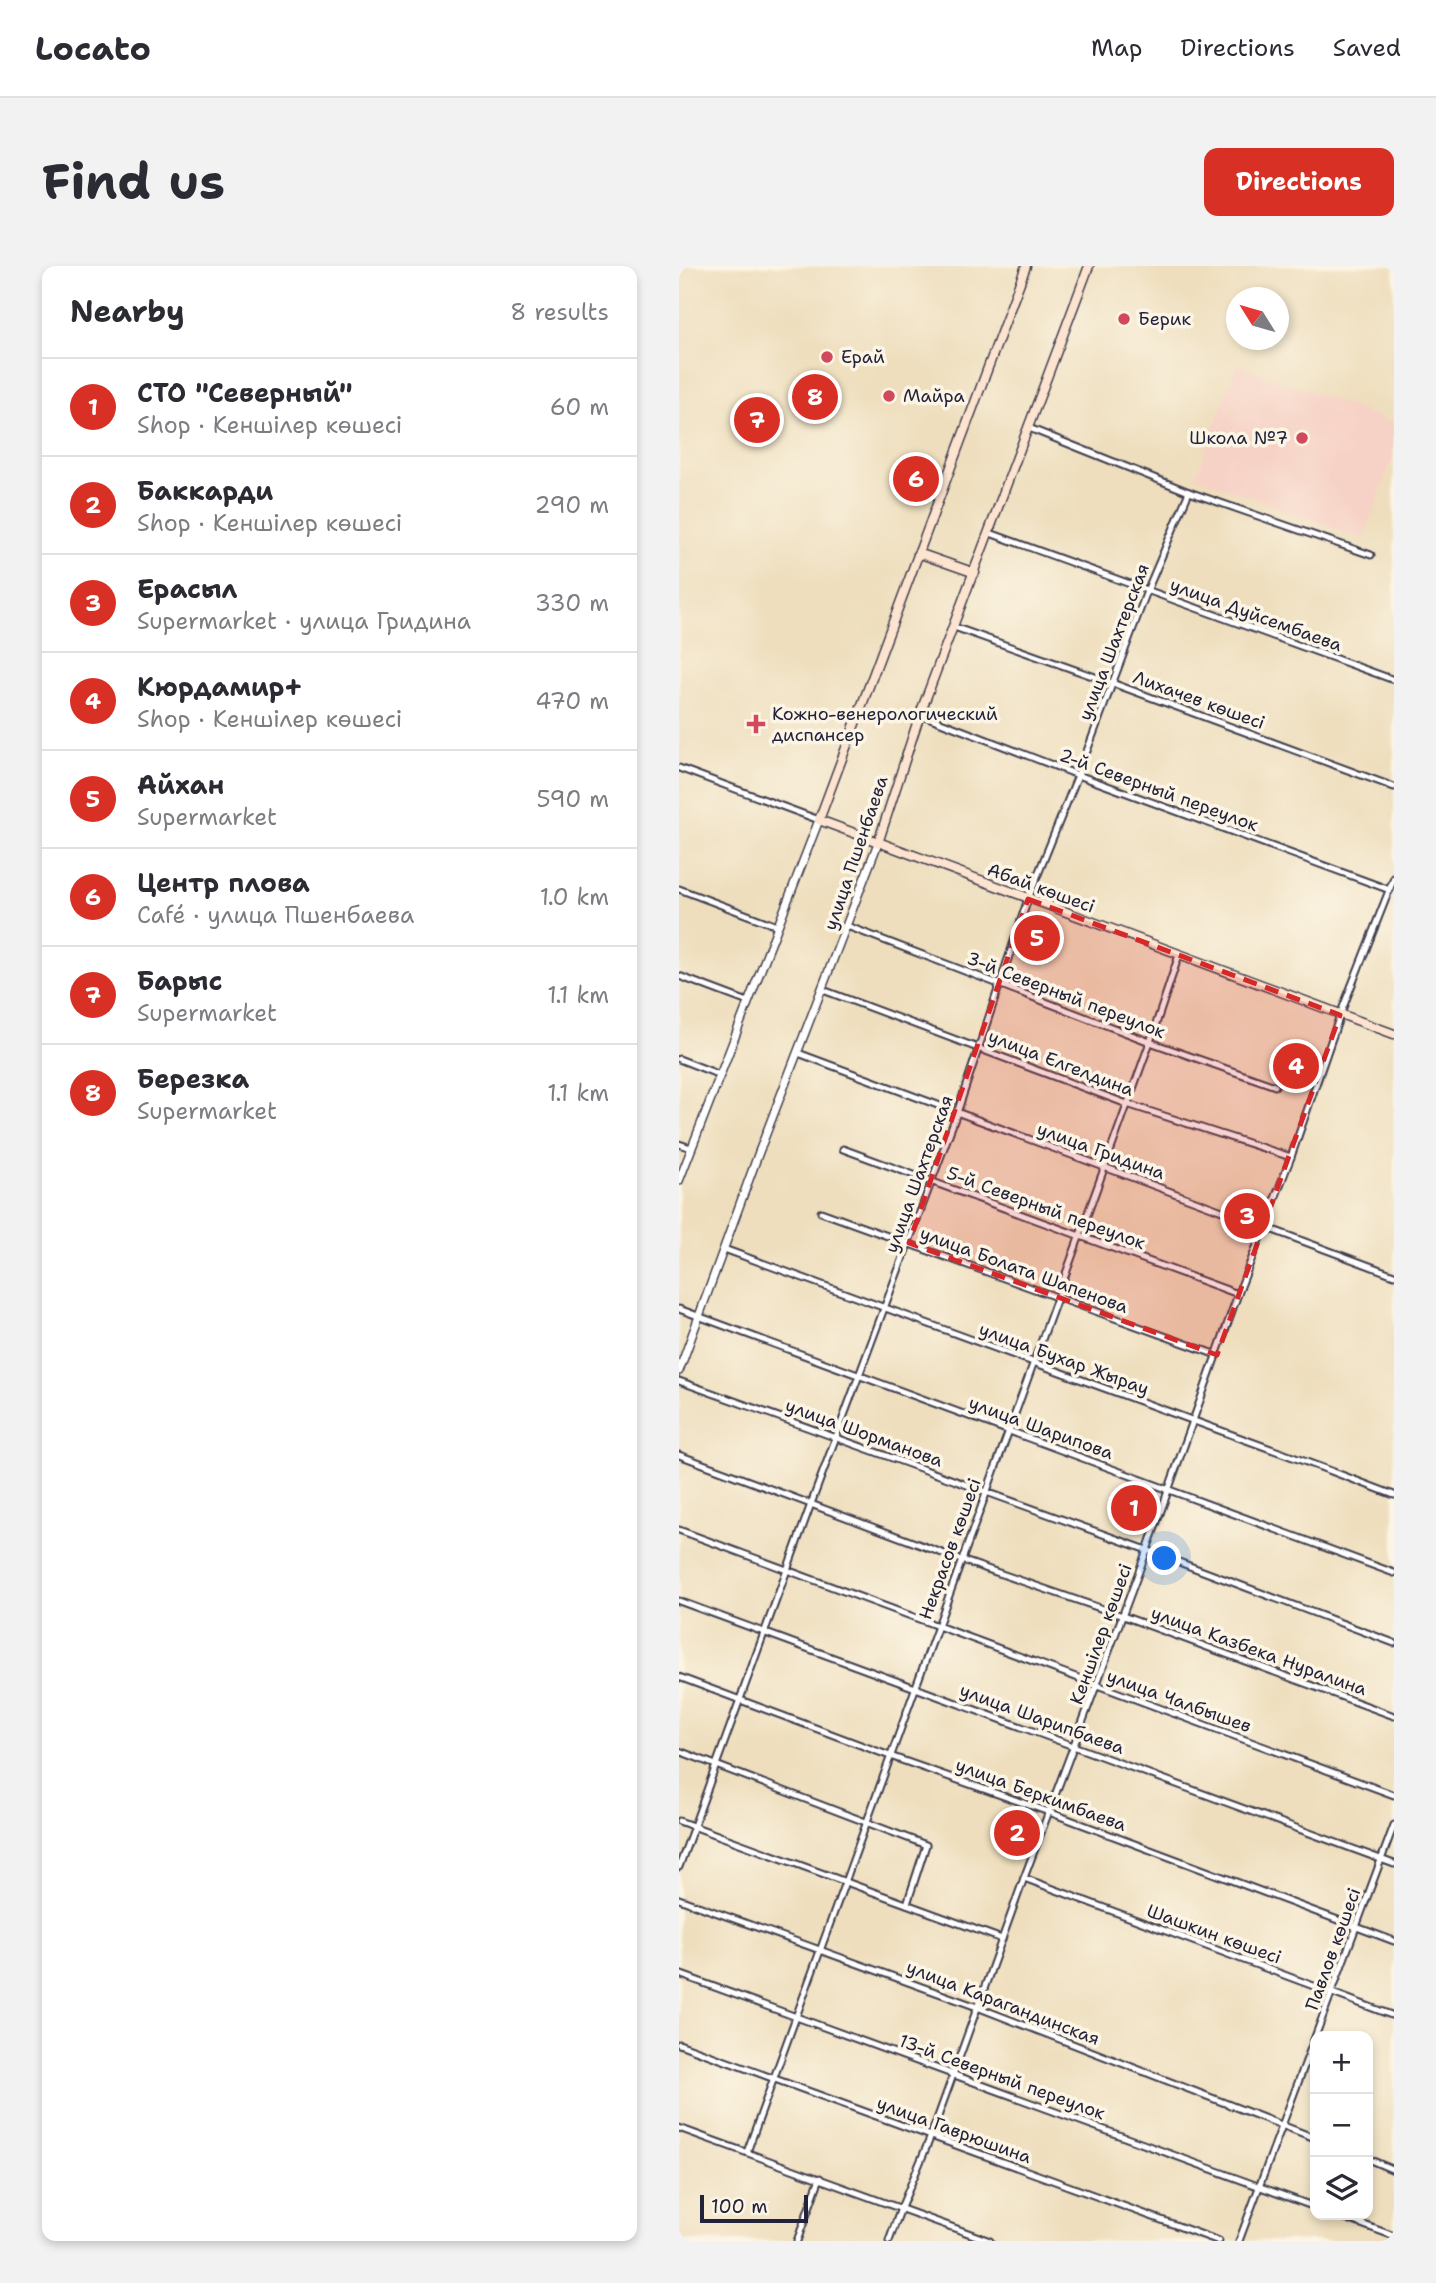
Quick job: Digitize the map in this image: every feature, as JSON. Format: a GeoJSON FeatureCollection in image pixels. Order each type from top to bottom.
{"type":"FeatureCollection","features":[{"type":"Feature","properties":{"kind":"main road"},"geometry":{"type":"LineString","coordinates":[[819,820],[1026,266]]}},
{"type":"Feature","properties":{"kind":"main road","name":"улица Пшенбаева"},"geometry":{"type":"LineString","coordinates":[[878,843],[920,714],[1089,266]]}},
{"type":"Feature","properties":{"kind":"main road"},"geometry":{"type":"LineString","coordinates":[[919,553],[975,573]]}},
{"type":"Feature","properties":{"kind":"main road","name":"Абай көшесі"},"geometry":{"type":"LineString","coordinates":[[819,820],[1394,1034]]}},
{"type":"Feature","properties":{"kind":"street"},"geometry":{"type":"LineString","coordinates":[[1029,428],[1189,492],[1371,555]]}},
{"type":"Feature","properties":{"kind":"street","name":"улица Шахтерская"},"geometry":{"type":"LineString","coordinates":[[679,1867],[957,1113],[1028,900],[1147,591],[1189,492]]}},
{"type":"Feature","properties":{"kind":"street","name":"улица Дуйсембаева"},"geometry":{"type":"LineString","coordinates":[[990,533],[1394,680]]}},
{"type":"Feature","properties":{"kind":"street","name":"Лихачев көшесі"},"geometry":{"type":"LineString","coordinates":[[954,627],[1394,787]]}},
{"type":"Feature","properties":{"kind":"street","name":"2-й Северный переулок"},"geometry":{"type":"LineString","coordinates":[[920,714],[1389,890]]}},
{"type":"Feature","properties":{"kind":"street","name":"Абай көшесі"},"geometry":{"type":"LineString","coordinates":[[679,768],[819,820]]}},
{"type":"Feature","properties":{"kind":"street"},"geometry":{"type":"LineString","coordinates":[[679,1181],[819,820]]}},
{"type":"Feature","properties":{"kind":"street","name":"улица Пшенбаева"},"geometry":{"type":"LineString","coordinates":[[679,1371],[878,843]]}},
{"type":"Feature","properties":{"kind":"street","name":"Кеншілер көшесі"},"geometry":{"type":"LineString","coordinates":[[889,2241],[931,2136],[1147,1550],[1340,1015],[1394,878]]}},
{"type":"Feature","properties":{"kind":"street"},"geometry":{"type":"LineString","coordinates":[[679,889],[777,926]]}},
{"type":"Feature","properties":{"kind":"street","name":"3-й Северный переулок"},"geometry":{"type":"LineString","coordinates":[[847,926],[1150,1042],[1275,1086]]}},
{"type":"Feature","properties":{"kind":"street","name":"Некрасов көшесі"},"geometry":{"type":"LineString","coordinates":[[747,2152],[1179,956]]}},
{"type":"Feature","properties":{"kind":"street"},"geometry":{"type":"LineString","coordinates":[[679,976],[747,1002]]}},
{"type":"Feature","properties":{"kind":"street","name":"улица Елгелдина"},"geometry":{"type":"LineString","coordinates":[[823,990],[1127,1104],[1291,1157]]}},
{"type":"Feature","properties":{"kind":"street","name":"улица Гридина"},"geometry":{"type":"LineString","coordinates":[[798,1053],[1394,1275]]}},
{"type":"Feature","properties":{"kind":"street"},"geometry":{"type":"LineString","coordinates":[[679,1059],[720,1075]]}},
{"type":"Feature","properties":{"kind":"street"},"geometry":{"type":"LineString","coordinates":[[679,1144],[691,1148]]}},
{"type":"Feature","properties":{"kind":"street","name":"5-й Северный переулок"},"geometry":{"type":"LineString","coordinates":[[843,1149],[1238,1294]]}},
{"type":"Feature","properties":{"kind":"street","name":"улица Болата Шапенова"},"geometry":{"type":"LineString","coordinates":[[821,1212],[1217,1354]]}},
{"type":"Feature","properties":{"kind":"street","name":"улица Бухар Жырау"},"geometry":{"type":"LineString","coordinates":[[724,1249],[1394,1495]]}},
{"type":"Feature","properties":{"kind":"street","name":"улица Шарипова"},"geometry":{"type":"LineString","coordinates":[[679,1309],[1394,1573]]}},
{"type":"Feature","properties":{"kind":"street","name":"улица Шорманова"},"geometry":{"type":"LineString","coordinates":[[679,1381],[1147,1550],[1394,1643]]}},
{"type":"Feature","properties":{"kind":"street","name":"улица Казбека Нуралина"},"geometry":{"type":"LineString","coordinates":[[679,1455],[1394,1716]]}},
{"type":"Feature","properties":{"kind":"street","name":"улица Чалбышев"},"geometry":{"type":"LineString","coordinates":[[679,1530],[1394,1795]]}},
{"type":"Feature","properties":{"kind":"street","name":"улица Шарипбаева"},"geometry":{"type":"LineString","coordinates":[[679,1601],[1394,1864]]}},
{"type":"Feature","properties":{"kind":"street","name":"улица Беркимбаева"},"geometry":{"type":"LineString","coordinates":[[679,1677],[1394,1941]]}},
{"type":"Feature","properties":{"kind":"street"},"geometry":{"type":"LineString","coordinates":[[679,1751],[926,1845],[907,1904]]}},
{"type":"Feature","properties":{"kind":"street"},"geometry":{"type":"LineString","coordinates":[[679,1822],[1002,1939]]}},
{"type":"Feature","properties":{"kind":"street","name":"Павлов көшесі"},"geometry":{"type":"LineString","coordinates":[[1239,2241],[1394,1825]]}},
{"type":"Feature","properties":{"kind":"street","name":"Шашкин көшесі"},"geometry":{"type":"LineString","coordinates":[[1024,1878],[1394,2016]]}},
{"type":"Feature","properties":{"kind":"street","name":"улица Карагандинская"},"geometry":{"type":"LineString","coordinates":[[679,1899],[977,2007],[1310,2136]]}},
{"type":"Feature","properties":{"kind":"street","name":"13-й Северный переулок"},"geometry":{"type":"LineString","coordinates":[[679,1974],[1310,2205]]}},
{"type":"Feature","properties":{"kind":"street","name":"улица Гаврюшина"},"geometry":{"type":"LineString","coordinates":[[679,2044],[1219,2241]]}},
{"type":"Feature","properties":{"kind":"street"},"geometry":{"type":"LineString","coordinates":[[679,2128],[990,2241]]}},
{"type":"Feature","properties":{"kind":"street"},"geometry":{"type":"LineString","coordinates":[[1373,2161],[1394,2170]]}},
{"type":"Feature","properties":{"kind":"street"},"geometry":{"type":"LineString","coordinates":[[797,2241],[820,2178]]}},
{"type":"Feature","properties":{"kind":"street"},"geometry":{"type":"LineString","coordinates":[[1351,2220],[1394,2236]]}},
{"type":"Feature","properties":{"kind":"highlighted area"},"geometry":{"type":"Polygon","coordinates":[[[1028,899],[1340,1015],[1217,1355],[909,1243],[1028,899]]]}},
{"type":"Feature","properties":{"kind":"shaded area","name":"Школа №7"},"geometry":{"type":"Polygon","coordinates":[[[1237,364],[1394,423],[1394,454],[1363,539],[1196,477],[1237,364]]]}},
{"type":"Feature","properties":{"kind":"place","name":"Берик"},"geometry":{"type":"Point","coordinates":[1124,319]}},
{"type":"Feature","properties":{"kind":"place","name":"Ерай"},"geometry":{"type":"Point","coordinates":[827,357]}},
{"type":"Feature","properties":{"kind":"place","name":"Майра"},"geometry":{"type":"Point","coordinates":[889,396]}},
{"type":"Feature","properties":{"kind":"place","name":"Березка"},"geometry":{"type":"Point","coordinates":[815,397]}},
{"type":"Feature","properties":{"kind":"place","name":"Барыс"},"geometry":{"type":"Point","coordinates":[757,420]}},
{"type":"Feature","properties":{"kind":"place","name":"Школа №7"},"geometry":{"type":"Point","coordinates":[1302,438]}},
{"type":"Feature","properties":{"kind":"place","name":"Центр плова"},"geometry":{"type":"Point","coordinates":[916,479]}},
{"type":"Feature","properties":{"kind":"place","name":"Кожно-венерологический диспансер"},"geometry":{"type":"Point","coordinates":[756,724]}},
{"type":"Feature","properties":{"kind":"place","name":"Айхан"},"geometry":{"type":"Point","coordinates":[1037,938]}},
{"type":"Feature","properties":{"kind":"place","name":"Кюрдамир+"},"geometry":{"type":"Point","coordinates":[1296,1066]}},
{"type":"Feature","properties":{"kind":"place","name":"Ерасыл"},"geometry":{"type":"Point","coordinates":[1247,1216]}},
{"type":"Feature","properties":{"kind":"place","name":"СТО \"Северный\""},"geometry":{"type":"Point","coordinates":[1134,1508]}},
{"type":"Feature","properties":{"kind":"place","name":"Баккарди"},"geometry":{"type":"Point","coordinates":[1017,1833]}}]}
